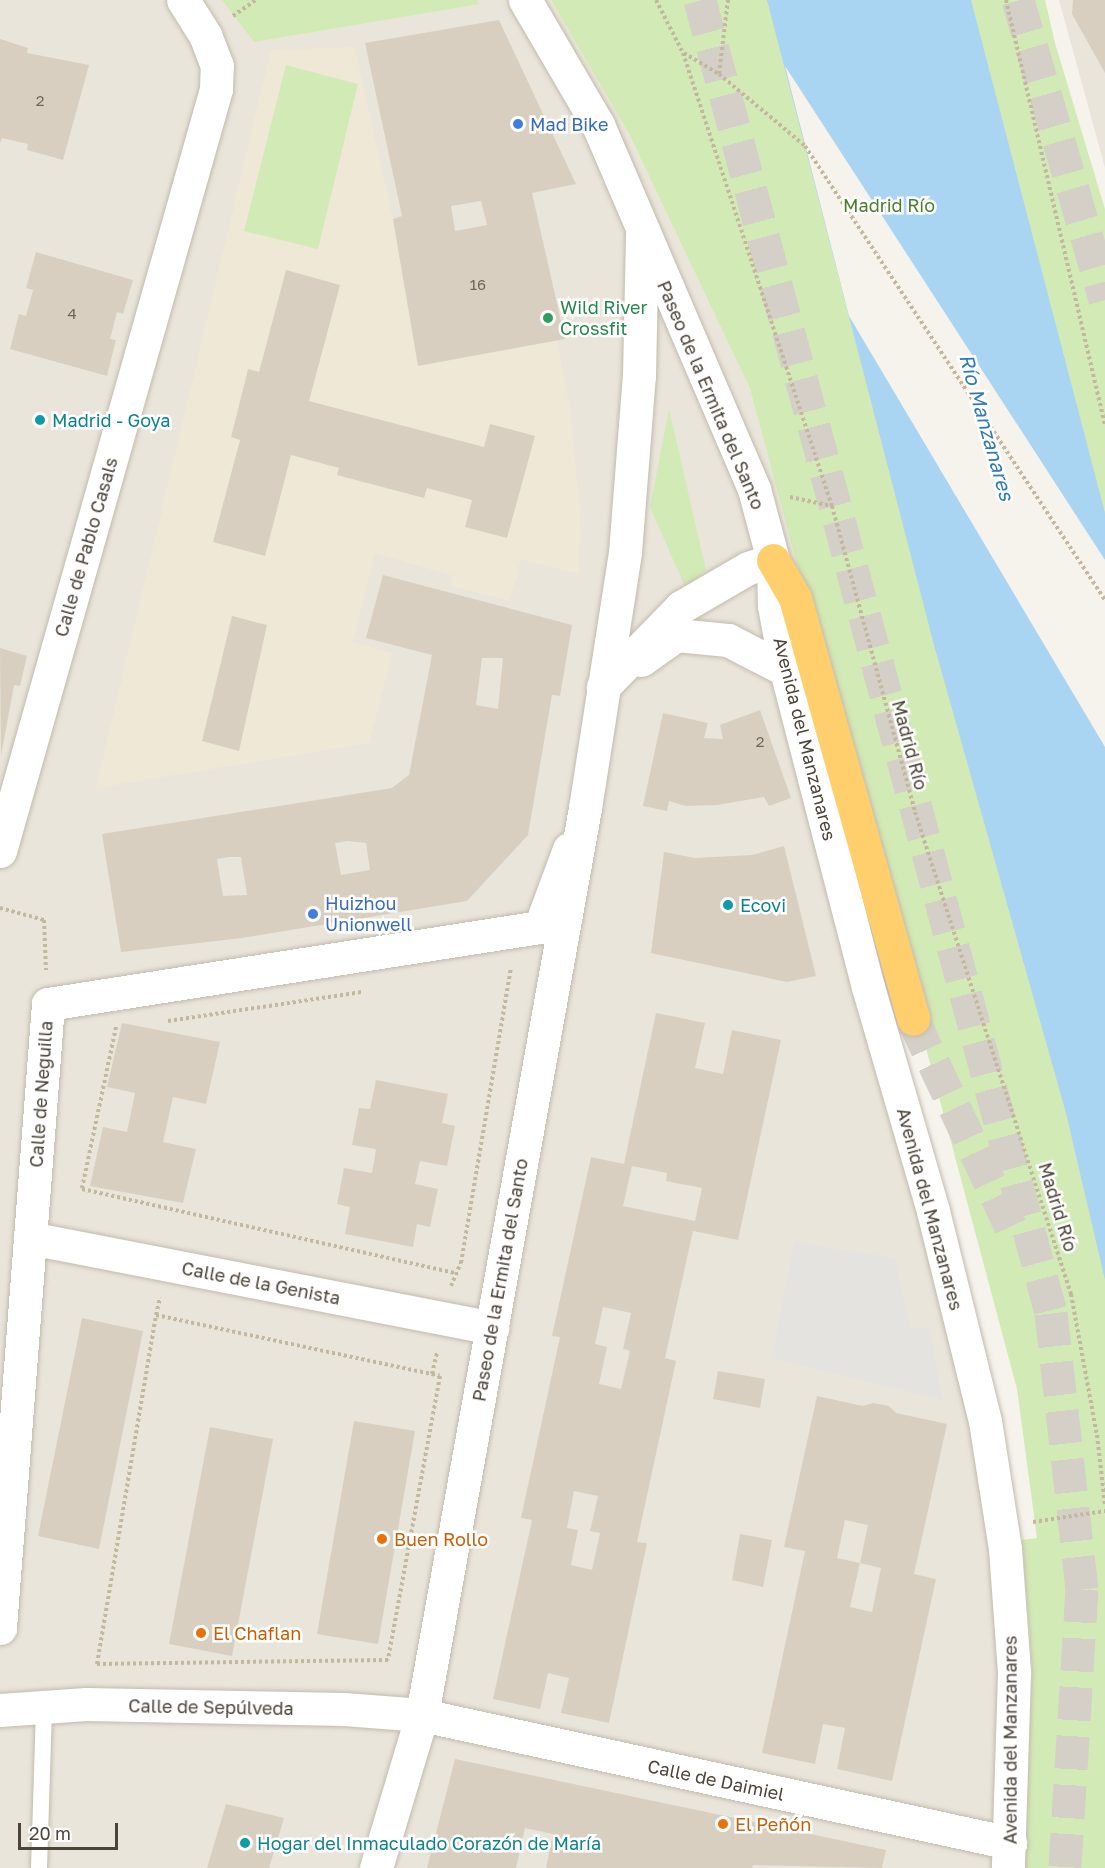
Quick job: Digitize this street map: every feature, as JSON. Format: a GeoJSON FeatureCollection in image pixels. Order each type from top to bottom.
{"type":"FeatureCollection","features":[{"type":"Feature","properties":{"kind":"highway"},"geometry":{"type":"LineString","coordinates":[[773,560],[795,598],[913,1019]]}},
{"type":"Feature","properties":{"kind":"street","name":"Calle de Pablo Casals"},"geometry":{"type":"LineString","coordinates":[[162,0],[205,35]]}},
{"type":"Feature","properties":{"kind":"street","name":"Calle de Pablo Casals"},"geometry":{"type":"LineString","coordinates":[[0,851],[216,89],[217,66],[205,35],[183,0]]}},
{"type":"Feature","properties":{"kind":"street","name":"Paseo de la Ermita del Santo"},"geometry":{"type":"LineString","coordinates":[[525,0],[598,125],[754,489],[773,560]]}},
{"type":"Feature","properties":{"kind":"street","name":"Paseo de la Ermita del Santo"},"geometry":{"type":"LineString","coordinates":[[376,1868],[422,1715],[585,808],[625,552],[639,376],[642,231]]}},
{"type":"Feature","properties":{"kind":"street","name":"Avenida del Manzanares"},"geometry":{"type":"LineString","coordinates":[[773,560],[774,606],[786,670],[868,987],[933,1211],[985,1420],[1005,1549],[1014,1673],[1009,1856]]}},
{"type":"Feature","properties":{"kind":"street"},"geometry":{"type":"LineString","coordinates":[[603,687],[681,607],[748,568],[773,560]]}},
{"type":"Feature","properties":{"kind":"street"},"geometry":{"type":"LineString","coordinates":[[603,687],[675,635],[728,640],[786,670]]}},
{"type":"Feature","properties":{"kind":"street","name":"Calle de Neguilla"},"geometry":{"type":"LineString","coordinates":[[0,1628],[48,1004],[540,927],[585,808]]}},
{"type":"Feature","properties":{"kind":"street","name":"Calle de la Genista"},"geometry":{"type":"LineString","coordinates":[[30,1238],[492,1328]]}},
{"type":"Feature","properties":{"kind":"street","name":"Calle de Sepúlveda"},"geometry":{"type":"LineString","coordinates":[[0,1710],[44,1707],[229,1707],[422,1715]]}},
{"type":"Feature","properties":{"kind":"street","name":"Calle de Daimiel"},"geometry":{"type":"LineString","coordinates":[[422,1715],[1009,1856]]}},
{"type":"Feature","properties":{"kind":"lane"},"geometry":{"type":"LineString","coordinates":[[39,1868],[44,1707]]}},
{"type":"Feature","properties":{"kind":"path","name":"Madrid Río"},"geometry":{"type":"LineString","coordinates":[[656,0],[683,53],[832,506],[915,812],[1071,1294],[1097,1435],[1105,1505]]}},
{"type":"Feature","properties":{"kind":"path"},"geometry":{"type":"LineString","coordinates":[[719,74],[728,0]]}},
{"type":"Feature","properties":{"kind":"path"},"geometry":{"type":"LineString","coordinates":[[1006,0],[1105,426]]}},
{"type":"Feature","properties":{"kind":"path"},"geometry":{"type":"LineString","coordinates":[[683,53],[719,74],[805,146],[1105,600]]}},
{"type":"Feature","properties":{"kind":"path"},"geometry":{"type":"LineString","coordinates":[[0,908],[44,920],[48,1004]]}},
{"type":"Feature","properties":{"kind":"path"},"geometry":{"type":"LineString","coordinates":[[432,1374],[444,1318],[456,1273],[461,1263],[514,967],[502,969]]}},
{"type":"Feature","properties":{"kind":"path"},"geometry":{"type":"LineString","coordinates":[[160,1021],[181,1022],[372,990]]}},
{"type":"Feature","properties":{"kind":"path"},"geometry":{"type":"LineString","coordinates":[[117,1020],[82,1189],[456,1273]]}},
{"type":"Feature","properties":{"kind":"path"},"geometry":{"type":"LineString","coordinates":[[156,1315],[440,1376],[388,1660],[97,1664],[156,1315],[166,1264]]}},
{"type":"Feature","properties":{"kind":"path"},"geometry":{"type":"LineString","coordinates":[[1026,1523],[1105,1511]]}},
{"type":"Feature","properties":{"kind":"shaded area"},"geometry":{"type":"Polygon","coordinates":[[[0,0],[551,0],[629,134],[750,389],[805,595],[786,670],[985,1421],[1008,1868],[0,1868],[0,0]]]}},
{"type":"Feature","properties":{"kind":"shaded area"},"geometry":{"type":"Polygon","coordinates":[[[1059,0],[1105,0],[1105,168],[1059,0]]]}},
{"type":"Feature","properties":{"kind":"shaded area"},"geometry":{"type":"Polygon","coordinates":[[[354,47],[393,219],[418,365],[557,340],[570,412],[580,512],[579,574],[521,559],[510,601],[451,586],[453,576],[375,553],[352,642],[392,653],[369,743],[96,788],[271,50],[354,47]]]}},
{"type":"Feature","properties":{"kind":"shaded area"},"geometry":{"type":"Polygon","coordinates":[[[794,1242],[895,1258],[910,1329],[929,1327],[943,1400],[772,1358],[794,1242]]]}},
{"type":"Feature","properties":{"kind":"green space"},"geometry":{"type":"Polygon","coordinates":[[[222,0],[477,0],[479,4],[254,42],[222,0]]]}},
{"type":"Feature","properties":{"kind":"green space","name":"Madrid Río"},"geometry":{"type":"Polygon","coordinates":[[[551,0],[1045,0],[1055,43],[1105,209],[1105,1868],[1022,1868],[1032,1670],[1022,1540],[1037,1538],[1017,1389],[750,389],[629,134],[551,0]]]}},
{"type":"Feature","properties":{"kind":"green space"},"geometry":{"type":"Polygon","coordinates":[[[286,65],[358,84],[318,249],[244,231],[286,65]]]}},
{"type":"Feature","properties":{"kind":"green space"},"geometry":{"type":"Polygon","coordinates":[[[669,409],[706,570],[685,587],[650,507],[669,409]]]}},
{"type":"Feature","properties":{"kind":"water","name":"Río Manzanares"},"geometry":{"type":"Polygon","coordinates":[[[767,0],[971,0],[1105,513],[1105,1280],[1066,1113],[934,645],[767,0]]]}},
{"type":"Feature","properties":{"kind":"pier"},"geometry":{"type":"Polygon","coordinates":[[[785,66],[1105,560],[1105,747],[849,316],[785,66]]]}},
{"type":"Feature","properties":{"kind":"building"},"geometry":{"type":"Polygon","coordinates":[[[1073,0],[1105,0],[1105,73],[1072,14],[1073,0]]]}},
{"type":"Feature","properties":{"kind":"building"},"geometry":{"type":"Polygon","coordinates":[[[499,20],[576,184],[532,193],[565,339],[418,366],[393,219],[402,216],[365,43],[499,20]],[[481,201],[451,206],[455,231],[487,225],[481,201]]]}},
{"type":"Feature","properties":{"kind":"building"},"geometry":{"type":"Polygon","coordinates":[[[0,39],[28,48],[27,53],[89,65],[63,160],[27,150],[28,144],[2,138],[0,143],[0,39]]]}},
{"type":"Feature","properties":{"kind":"building"},"geometry":{"type":"Polygon","coordinates":[[[36,252],[133,280],[123,314],[117,312],[110,339],[116,340],[107,376],[10,349],[19,314],[26,316],[33,290],[26,288],[36,252]]]}},
{"type":"Feature","properties":{"kind":"building"},"geometry":{"type":"Polygon","coordinates":[[[286,270],[340,285],[309,401],[484,447],[490,424],[535,436],[507,538],[465,527],[472,500],[427,488],[424,498],[337,475],[339,468],[291,455],[265,556],[213,542],[240,440],[231,437],[248,369],[259,372],[286,270]]]}},
{"type":"Feature","properties":{"kind":"building"},"geometry":{"type":"Polygon","coordinates":[[[383,575],[572,625],[560,696],[552,695],[528,835],[467,901],[242,938],[121,952],[102,834],[392,788],[409,775],[432,655],[366,638],[383,575]],[[482,658],[476,705],[498,709],[503,658],[482,658]],[[348,841],[335,843],[341,875],[370,870],[366,843],[348,841]],[[241,857],[217,859],[223,896],[247,895],[241,857]]]}},
{"type":"Feature","properties":{"kind":"building"},"geometry":{"type":"Polygon","coordinates":[[[232,616],[267,625],[239,751],[202,741],[232,616]]]}},
{"type":"Feature","properties":{"kind":"building"},"geometry":{"type":"Polygon","coordinates":[[[0,648],[27,656],[20,686],[14,685],[1,756],[0,648]]]}},
{"type":"Feature","properties":{"kind":"building"},"geometry":{"type":"Polygon","coordinates":[[[760,710],[791,798],[769,806],[764,797],[717,805],[686,806],[669,801],[667,811],[643,806],[663,713],[708,723],[704,738],[723,739],[720,725],[760,710]]]}},
{"type":"Feature","properties":{"kind":"building","name":"Ecovi"},"geometry":{"type":"Polygon","coordinates":[[[784,846],[816,976],[787,982],[651,953],[664,852],[695,858],[752,855],[784,846]]]}},
{"type":"Feature","properties":{"kind":"building"},"geometry":{"type":"Polygon","coordinates":[[[656,1013],[705,1023],[695,1068],[723,1074],[732,1030],[781,1040],[738,1240],[693,1231],[665,1358],[676,1361],[637,1542],[647,1543],[609,1723],[561,1713],[569,1678],[548,1673],[540,1709],[493,1699],[532,1520],[521,1518],[560,1337],[552,1336],[591,1157],[624,1164],[656,1013]],[[632,1166],[623,1206],[695,1221],[702,1188],[666,1181],[667,1173],[632,1166]],[[603,1307],[595,1344],[607,1347],[599,1384],[621,1389],[630,1351],[623,1349],[631,1313],[603,1307]],[[574,1491],[567,1528],[578,1530],[571,1565],[592,1570],[600,1533],[590,1531],[598,1496],[574,1491]]]}},
{"type":"Feature","properties":{"kind":"building"},"geometry":{"type":"Polygon","coordinates":[[[122,1023],[220,1042],[206,1104],[173,1097],[163,1142],[196,1149],[183,1203],[90,1186],[103,1127],[127,1132],[135,1093],[107,1087],[122,1023]]]}},
{"type":"Feature","properties":{"kind":"building"},"geometry":{"type":"Polygon","coordinates":[[[376,1080],[448,1094],[442,1123],[455,1126],[447,1166],[420,1161],[415,1184],[438,1189],[430,1227],[417,1224],[413,1247],[345,1234],[350,1207],[337,1204],[344,1168],[372,1173],[376,1149],[352,1145],[359,1108],[370,1109],[376,1080]]]}},
{"type":"Feature","properties":{"kind":"building"},"geometry":{"type":"Polygon","coordinates":[[[82,1318],[143,1331],[99,1549],[38,1536],[82,1318]]]}},
{"type":"Feature","properties":{"kind":"building"},"geometry":{"type":"Polygon","coordinates":[[[718,1371],[765,1379],[760,1408],[713,1399],[718,1371]]]}},
{"type":"Feature","properties":{"kind":"building"},"geometry":{"type":"Polygon","coordinates":[[[817,1396],[863,1406],[873,1403],[889,1406],[896,1413],[947,1424],[914,1574],[936,1579],[892,1781],[837,1769],[845,1728],[823,1724],[815,1764],[762,1753],[805,1551],[784,1547],[817,1396]],[[845,1520],[837,1558],[860,1563],[868,1525],[845,1520]],[[860,1563],[850,1607],[872,1612],[881,1568],[860,1563]]]}},
{"type":"Feature","properties":{"kind":"building"},"geometry":{"type":"Polygon","coordinates":[[[354,1421],[415,1431],[378,1644],[317,1634],[354,1421]]]}},
{"type":"Feature","properties":{"kind":"building"},"geometry":{"type":"Polygon","coordinates":[[[210,1427],[273,1439],[232,1656],[169,1644],[210,1427]]]}},
{"type":"Feature","properties":{"kind":"building"},"geometry":{"type":"Polygon","coordinates":[[[740,1534],[772,1540],[763,1587],[732,1580],[740,1534]]]}},
{"type":"Feature","properties":{"kind":"building"},"geometry":{"type":"Polygon","coordinates":[[[455,1759],[886,1850],[882,1868],[753,1865],[752,1868],[546,1868],[553,1834],[525,1828],[516,1868],[427,1868],[455,1759]]]}},
{"type":"Feature","properties":{"kind":"building","name":"Hogar del Inmaculado Corazón de María"},"geometry":{"type":"Polygon","coordinates":[[[226,1804],[284,1818],[269,1868],[207,1868],[226,1804]]]}},
{"type":"Feature","properties":{"kind":"tunnel"},"geometry":{"type":"LineString","coordinates":[[700,0],[1051,1313],[1082,1589],[1065,1868]]}},
{"type":"Feature","properties":{"kind":"tunnel"},"geometry":{"type":"LineString","coordinates":[[1018,0],[1105,300]]}},
{"type":"Feature","properties":{"kind":"tunnel"},"geometry":{"type":"LineString","coordinates":[[913,1019],[1017,1240]]}},
{"type":"Feature","properties":{"kind":"place","name":"Mad Bike"},"geometry":{"type":"Point","coordinates":[518,124]}},
{"type":"Feature","properties":{"kind":"place","name":"Wild River Crossfit"},"geometry":{"type":"Point","coordinates":[548,318]}},
{"type":"Feature","properties":{"kind":"place","name":"Madrid - Goya"},"geometry":{"type":"Point","coordinates":[40,420]}},
{"type":"Feature","properties":{"kind":"place","name":"Ecovi"},"geometry":{"type":"Point","coordinates":[728,905]}},
{"type":"Feature","properties":{"kind":"place","name":"Huizhou Unionwell"},"geometry":{"type":"Point","coordinates":[313,914]}},
{"type":"Feature","properties":{"kind":"place","name":"Buen Rollo"},"geometry":{"type":"Point","coordinates":[382,1539]}},
{"type":"Feature","properties":{"kind":"place","name":"El Chaflan"},"geometry":{"type":"Point","coordinates":[201,1633]}},
{"type":"Feature","properties":{"kind":"place","name":"El Peñón"},"geometry":{"type":"Point","coordinates":[723,1824]}},
{"type":"Feature","properties":{"kind":"place","name":"Hogar del Inmaculado Corazón de María"},"geometry":{"type":"Point","coordinates":[245,1843]}}]}
